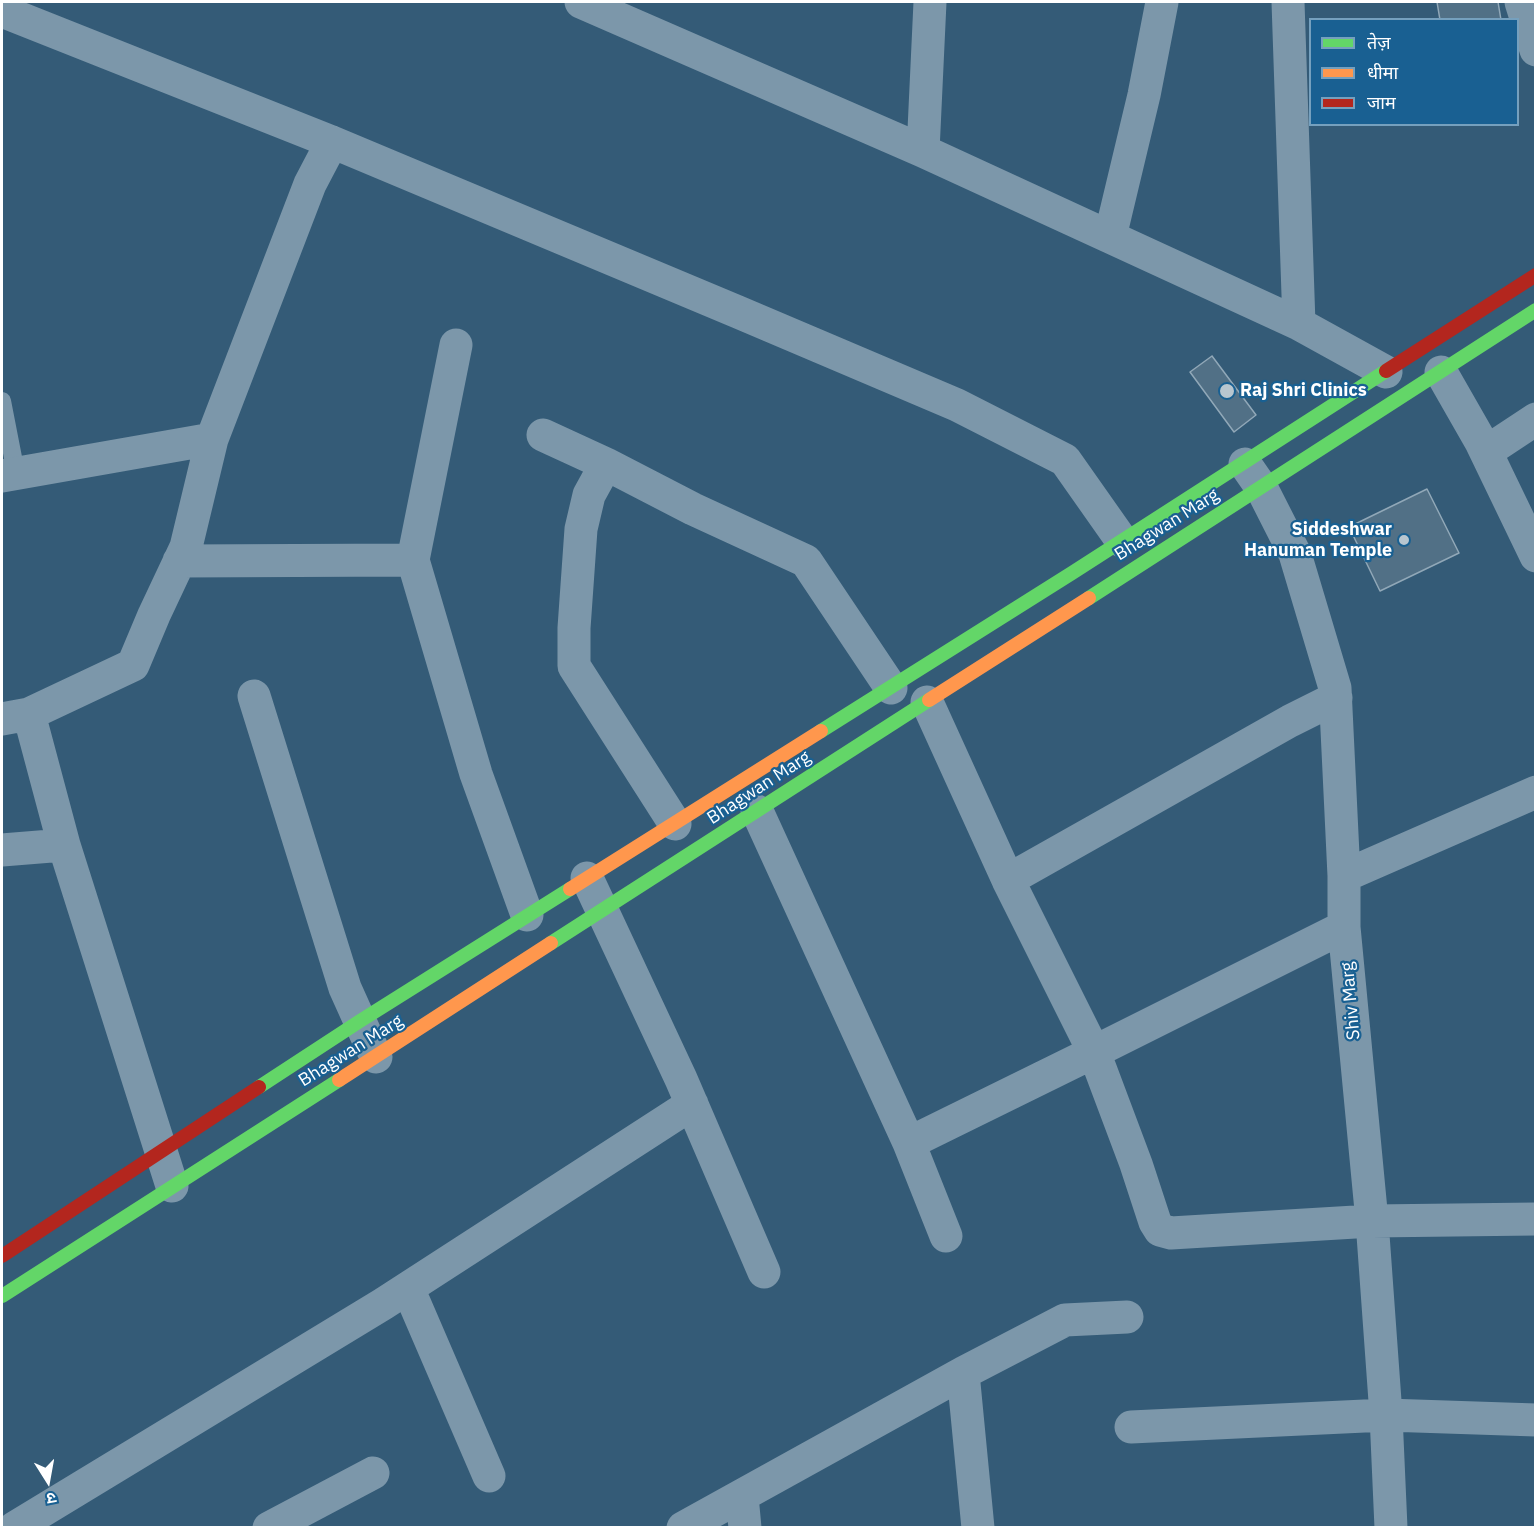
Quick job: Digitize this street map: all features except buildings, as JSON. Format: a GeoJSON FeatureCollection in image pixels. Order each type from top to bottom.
{"type":"FeatureCollection","features":[{"type":"Feature","properties":{"kind":"street"},"geometry":{"type":"LineString","coordinates":[[923,151],[930,2]]}},
{"type":"Feature","properties":{"kind":"street"},"geometry":{"type":"LineString","coordinates":[[1110,237],[1144,95],[1162,2]]}},
{"type":"Feature","properties":{"kind":"street"},"geometry":{"type":"LineString","coordinates":[[1288,2],[1299,324]]}},
{"type":"Feature","properties":{"kind":"street"},"geometry":{"type":"LineString","coordinates":[[1521,2],[1536,50]]}},
{"type":"Feature","properties":{"kind":"street"},"geometry":{"type":"LineString","coordinates":[[593,4],[923,151],[1299,324],[1386,372]]}},
{"type":"Feature","properties":{"kind":"street"},"geometry":{"type":"LineString","coordinates":[[2,11],[332,142],[957,405],[1065,460],[1122,541]]}},
{"type":"Feature","properties":{"kind":"street"},"geometry":{"type":"LineString","coordinates":[[171,1186],[64,844],[15,717],[133,665],[186,547],[212,439],[310,184],[332,142]]}},
{"type":"Feature","properties":{"kind":"street","name":"Bhagwan Marg"},"geometry":{"type":"LineString","coordinates":[[2,1296],[927,702],[1252,475],[1386,372],[1536,275]]}},
{"type":"Feature","properties":{"kind":"street","name":"Bhagwan Marg"},"geometry":{"type":"LineString","coordinates":[[2,1257],[360,1020],[1122,541],[1402,395],[1536,310]]}},
{"type":"Feature","properties":{"kind":"street"},"geometry":{"type":"LineString","coordinates":[[456,345],[412,560],[476,774],[527,915]]}},
{"type":"Feature","properties":{"kind":"street"},"geometry":{"type":"LineString","coordinates":[[1441,372],[1486,452],[1536,556]]}},
{"type":"Feature","properties":{"kind":"street"},"geometry":{"type":"LineString","coordinates":[[1486,452],[1536,419]]}},
{"type":"Feature","properties":{"kind":"street"},"geometry":{"type":"LineString","coordinates":[[543,435],[606,464],[693,509],[806,561],[891,688]]}},
{"type":"Feature","properties":{"kind":"street"},"geometry":{"type":"LineString","coordinates":[[9,475],[212,439]]}},
{"type":"Feature","properties":{"kind":"street"},"geometry":{"type":"LineString","coordinates":[[606,464],[589,495],[580,530],[574,666],[675,824]]}},
{"type":"Feature","properties":{"kind":"street","name":"Shiv Marg"},"geometry":{"type":"LineString","coordinates":[[1252,475],[1295,554],[1335,688],[1344,876],[1344,927],[1372,1221],[1386,1415],[1391,1527]]}},
{"type":"Feature","properties":{"kind":"street"},"geometry":{"type":"LineString","coordinates":[[179,561],[412,560]]}},
{"type":"Feature","properties":{"kind":"street"},"geometry":{"type":"LineString","coordinates":[[254,696],[345,988],[376,1057]]}},
{"type":"Feature","properties":{"kind":"street"},"geometry":{"type":"LineString","coordinates":[[1008,880],[1290,721],[1336,698]]}},
{"type":"Feature","properties":{"kind":"street"},"geometry":{"type":"LineString","coordinates":[[927,702],[1008,880],[1094,1052],[1155,1222],[1160,1230],[1171,1233],[1372,1221],[1536,1219]]}},
{"type":"Feature","properties":{"kind":"street"},"geometry":{"type":"LineString","coordinates":[[1344,876],[1536,792]]}},
{"type":"Feature","properties":{"kind":"street"},"geometry":{"type":"LineString","coordinates":[[757,811],[909,1143],[946,1236]]}},
{"type":"Feature","properties":{"kind":"street"},"geometry":{"type":"LineString","coordinates":[[2,850],[64,844]]}},
{"type":"Feature","properties":{"kind":"street"},"geometry":{"type":"LineString","coordinates":[[587,878],[692,1104],[764,1272]]}},
{"type":"Feature","properties":{"kind":"street"},"geometry":{"type":"LineString","coordinates":[[909,1143],[1344,927]]}},
{"type":"Feature","properties":{"kind":"street"},"geometry":{"type":"LineString","coordinates":[[14,1527],[408,1288],[692,1104]]}},
{"type":"Feature","properties":{"kind":"street"},"geometry":{"type":"LineString","coordinates":[[408,1288],[489,1476]]}},
{"type":"Feature","properties":{"kind":"street"},"geometry":{"type":"LineString","coordinates":[[683,1527],[744,1512],[963,1373],[1065,1320],[1127,1317]]}},
{"type":"Feature","properties":{"kind":"street"},"geometry":{"type":"LineString","coordinates":[[963,1373],[978,1527]]}},
{"type":"Feature","properties":{"kind":"street"},"geometry":{"type":"LineString","coordinates":[[1131,1427],[1386,1415],[1536,1420]]}},
{"type":"Feature","properties":{"kind":"street"},"geometry":{"type":"LineString","coordinates":[[269,1527],[373,1473]]}},
{"type":"Feature","properties":{"kind":"lane"},"geometry":{"type":"LineString","coordinates":[[2,400],[9,475]]}},
{"type":"Feature","properties":{"kind":"traffic: fast"},"geometry":{"type":"LineString","coordinates":[[1089,598],[1536,310]]}},
{"type":"Feature","properties":{"kind":"traffic: fast"},"geometry":{"type":"LineString","coordinates":[[821,731],[1386,371]]}},
{"type":"Feature","properties":{"kind":"traffic: fast"},"geometry":{"type":"LineString","coordinates":[[551,943],[929,700]]}},
{"type":"Feature","properties":{"kind":"traffic: fast"},"geometry":{"type":"LineString","coordinates":[[259,1087],[570,889]]}},
{"type":"Feature","properties":{"kind":"traffic: fast"},"geometry":{"type":"LineString","coordinates":[[2,1296],[339,1080]]}},
{"type":"Feature","properties":{"kind":"traffic: slow"},"geometry":{"type":"LineString","coordinates":[[929,700],[1089,598]]}},
{"type":"Feature","properties":{"kind":"traffic: slow"},"geometry":{"type":"LineString","coordinates":[[570,889],[821,731]]}},
{"type":"Feature","properties":{"kind":"traffic: slow"},"geometry":{"type":"LineString","coordinates":[[339,1080],[551,943]]}},
{"type":"Feature","properties":{"kind":"traffic: jam"},"geometry":{"type":"LineString","coordinates":[[1386,371],[1536,275]]}},
{"type":"Feature","properties":{"kind":"traffic: jam"},"geometry":{"type":"LineString","coordinates":[[2,1256],[259,1087]]}},
{"type":"Feature","properties":{"kind":"place","name":"Raj Shri Clinics"},"geometry":{"type":"Point","coordinates":[1227,391]}},
{"type":"Feature","properties":{"kind":"place","name":"Siddeshwar Hanuman Temple"},"geometry":{"type":"Point","coordinates":[1404,540]}}]}
